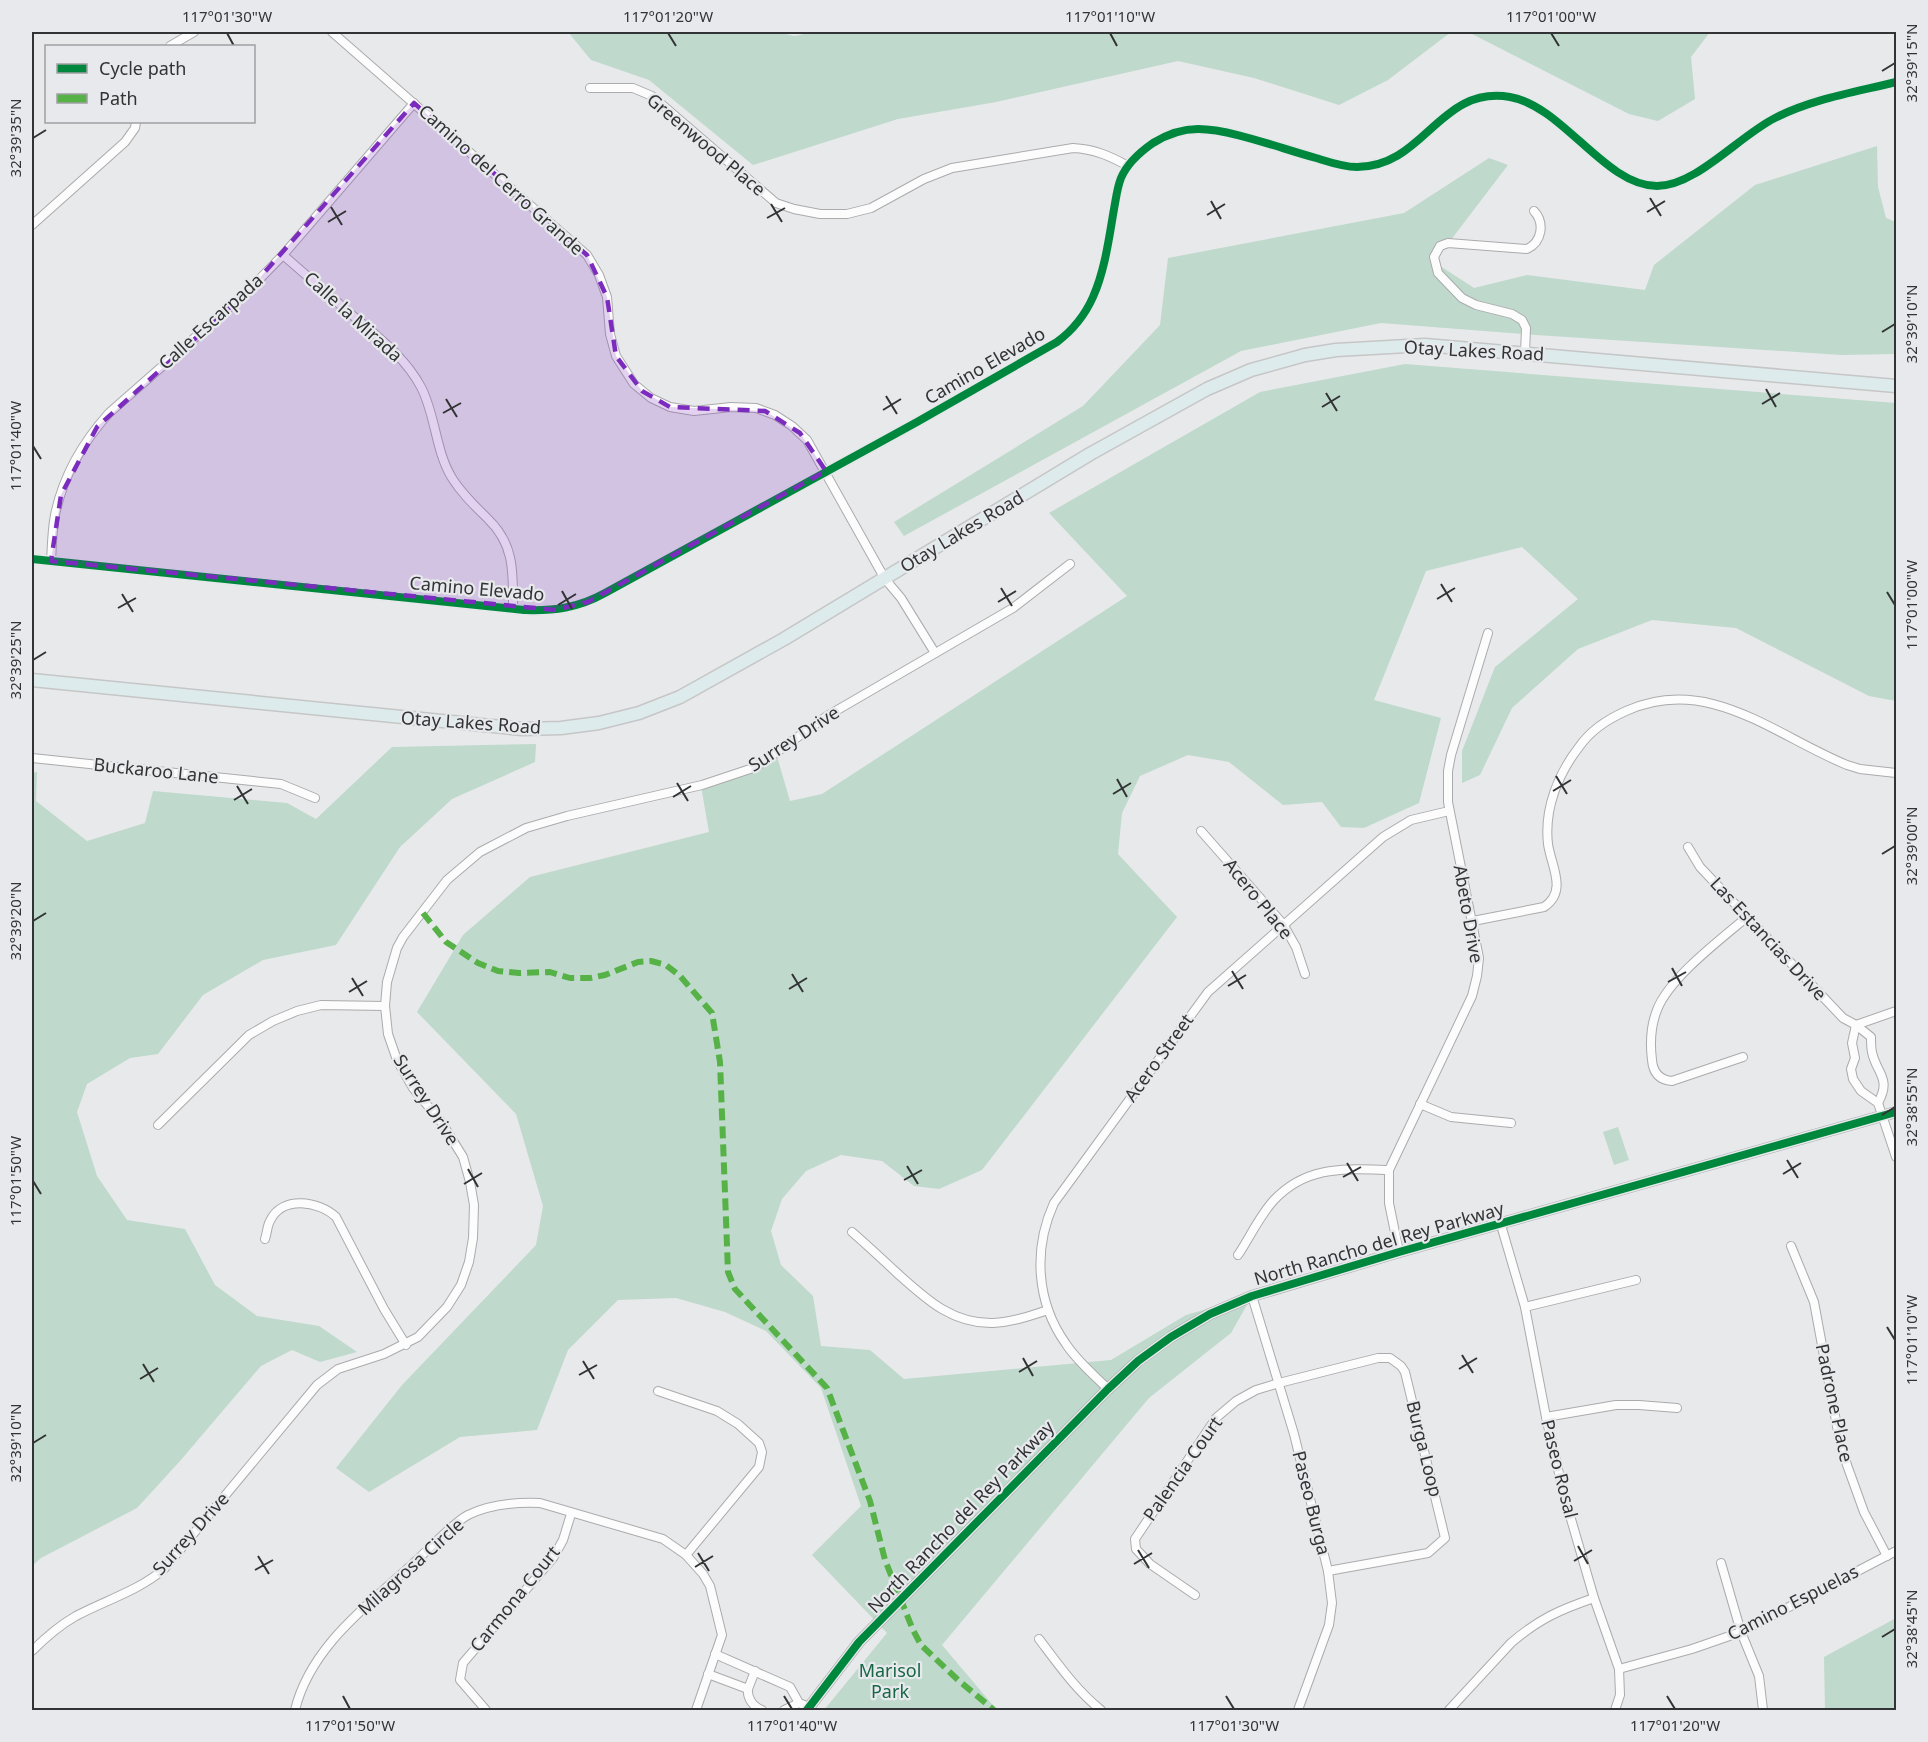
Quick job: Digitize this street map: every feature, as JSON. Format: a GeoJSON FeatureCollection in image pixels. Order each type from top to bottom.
{"type":"FeatureCollection","features":[{"type":"Feature","properties":{"kind":"main road","name":"Otay Lakes Road"},"geometry":{"type":"LineString","coordinates":[[32,681],[522,729],[580,726],[639,713],[680,697],[784,639],[1090,454],[1207,389],[1251,370],[1305,355],[1336,350],[1425,345],[1896,386]]}},
{"type":"Feature","properties":{"kind":"street"},"geometry":{"type":"LineString","coordinates":[[172,45],[194,32]]}},
{"type":"Feature","properties":{"kind":"street","name":"Camino del Cerro Grande"},"geometry":{"type":"LineString","coordinates":[[332,32],[587,255],[599,275],[607,297],[610,334],[616,356],[627,375],[642,391],[670,407],[694,411],[731,407],[756,408],[783,420],[807,440],[885,579],[901,598],[935,653]]}},
{"type":"Feature","properties":{"kind":"street","name":"Camino Elevado"},"geometry":{"type":"LineString","coordinates":[[32,560],[513,608],[555,610],[588,602],[1048,349],[1066,335],[1082,317],[1096,289],[1106,252],[1118,188],[1128,166],[1160,139],[1179,132],[1198,129],[1226,133],[1341,166],[1359,167],[1379,164],[1407,151],[1459,106],[1479,98],[1499,96],[1517,99],[1534,106],[1623,176],[1641,184],[1660,186],[1692,176],[1759,127],[1786,113],[1896,82]]}},
{"type":"Feature","properties":{"kind":"street","name":"Greenwood Place"},"geometry":{"type":"LineString","coordinates":[[590,88],[633,88],[652,96],[776,203],[807,212],[834,214],[860,212],[924,179],[951,168],[1072,148],[1088,149],[1108,155],[1128,166]]}},
{"type":"Feature","properties":{"kind":"street","name":"Calle Escarpada"},"geometry":{"type":"LineString","coordinates":[[51,561],[55,515],[61,495],[73,464],[97,427],[116,407],[249,290],[283,255],[414,103]]}},
{"type":"Feature","properties":{"kind":"street"},"geometry":{"type":"LineString","coordinates":[[32,225],[126,142],[136,123]]}},
{"type":"Feature","properties":{"kind":"street"},"geometry":{"type":"LineString","coordinates":[[1525,353],[1526,328],[1522,320],[1512,314],[1476,305],[1462,297],[1438,273],[1434,257],[1440,246],[1448,243],[1523,250],[1531,247],[1537,240],[1541,227],[1540,218],[1534,211]]}},
{"type":"Feature","properties":{"kind":"street","name":"Calle la Mirada"},"geometry":{"type":"LineString","coordinates":[[283,255],[401,358],[411,372],[430,405],[438,445],[450,475],[470,502],[489,520],[505,544],[513,565],[513,608]]}},
{"type":"Feature","properties":{"kind":"street","name":"Surrey Drive"},"geometry":{"type":"LineString","coordinates":[[32,1651],[75,1617],[138,1588],[164,1569],[323,1379],[348,1365],[406,1345],[438,1318],[460,1285],[472,1250],[474,1204],[470,1182],[463,1157],[442,1123],[413,1088],[397,1060],[388,1034],[385,1006],[389,970],[403,937],[447,880],[480,852],[526,828],[567,816],[702,785],[756,767],[826,716],[1013,609],[1070,564]]}},
{"type":"Feature","properties":{"kind":"street","name":"Abeto Drive"},"geometry":{"type":"LineString","coordinates":[[1399,1252],[1389,1203],[1389,1170],[1472,996],[1477,976],[1479,958],[1449,811],[1448,778],[1451,754],[1488,633]]}},
{"type":"Feature","properties":{"kind":"street"},"geometry":{"type":"LineString","coordinates":[[1473,921],[1544,907],[1552,901],[1556,883],[1548,845],[1548,823],[1558,781],[1566,763],[1588,736],[1619,714],[1632,708],[1656,701],[1683,698],[1719,704],[1847,765],[1896,774]]}},
{"type":"Feature","properties":{"kind":"street","name":"Buckaroo Lane"},"geometry":{"type":"LineString","coordinates":[[32,758],[281,784],[315,798]]}},
{"type":"Feature","properties":{"kind":"street","name":"Acero Street"},"geometry":{"type":"LineString","coordinates":[[1108,1389],[1066,1345],[1048,1310],[1041,1277],[1041,1243],[1048,1216],[1061,1191],[1208,992],[1383,837],[1411,820],[1449,811]]}},
{"type":"Feature","properties":{"kind":"street","name":"Acero Place"},"geometry":{"type":"LineString","coordinates":[[1201,831],[1283,924],[1296,947],[1305,974]]}},
{"type":"Feature","properties":{"kind":"street","name":"Las Estancias Drive"},"geometry":{"type":"LineString","coordinates":[[1688,847],[1700,867],[1843,1018],[1856,1025],[1871,1038],[1872,1054],[1883,1081],[1883,1094],[1878,1103],[1896,1157]]}},
{"type":"Feature","properties":{"kind":"street"},"geometry":{"type":"LineString","coordinates":[[1743,1058],[1672,1081],[1662,1079],[1655,1072],[1651,1048],[1655,1016],[1665,996],[1700,958],[1747,917]]}},
{"type":"Feature","properties":{"kind":"street"},"geometry":{"type":"LineString","coordinates":[[158,1125],[249,1035],[273,1021],[297,1011],[321,1005],[385,1006]]}},
{"type":"Feature","properties":{"kind":"street"},"geometry":{"type":"LineString","coordinates":[[1878,1103],[1861,1091],[1853,1079],[1851,1069],[1856,1058],[1852,1043],[1856,1025],[1896,1011]]}},
{"type":"Feature","properties":{"kind":"street"},"geometry":{"type":"LineString","coordinates":[[1856,1058],[1872,1054]]}},
{"type":"Feature","properties":{"kind":"street"},"geometry":{"type":"LineString","coordinates":[[1420,1104],[1451,1117],[1511,1124]]}},
{"type":"Feature","properties":{"kind":"street","name":"North Rancho del Rey Parkway"},"geometry":{"type":"LineString","coordinates":[[808,1709],[859,1642],[1108,1389],[1138,1361],[1171,1337],[1210,1314],[1252,1296],[1399,1252],[1896,1112]]}},
{"type":"Feature","properties":{"kind":"street"},"geometry":{"type":"LineString","coordinates":[[1239,1255],[1273,1201],[1298,1180],[1315,1173],[1337,1169],[1389,1170]]}},
{"type":"Feature","properties":{"kind":"street"},"geometry":{"type":"LineString","coordinates":[[265,1239],[270,1221],[284,1208],[306,1203],[320,1206],[331,1212],[336,1217],[384,1309],[406,1345]]}},
{"type":"Feature","properties":{"kind":"street","name":"Paseo Rosal"},"geometry":{"type":"LineString","coordinates":[[1501,1225],[1525,1307],[1564,1495],[1594,1598],[1619,1670],[1620,1695],[1615,1710]]}},
{"type":"Feature","properties":{"kind":"street"},"geometry":{"type":"LineString","coordinates":[[852,1232],[933,1305],[956,1317],[979,1323],[1002,1322],[1048,1310]]}},
{"type":"Feature","properties":{"kind":"street","name":"Padrone Place"},"geometry":{"type":"LineString","coordinates":[[1791,1246],[1814,1302],[1839,1437],[1847,1465],[1864,1512],[1887,1556]]}},
{"type":"Feature","properties":{"kind":"street"},"geometry":{"type":"LineString","coordinates":[[1525,1307],[1636,1281]]}},
{"type":"Feature","properties":{"kind":"street","name":"Paseo Burga"},"geometry":{"type":"LineString","coordinates":[[1252,1296],[1279,1383],[1329,1571],[1332,1603],[1329,1625],[1298,1710]]}},
{"type":"Feature","properties":{"kind":"street","name":"Burga Loop"},"geometry":{"type":"LineString","coordinates":[[1279,1383],[1378,1358],[1390,1358],[1401,1366],[1407,1379],[1445,1538],[1428,1552],[1329,1571]]}},
{"type":"Feature","properties":{"kind":"street","name":"Palencia Court"},"geometry":{"type":"LineString","coordinates":[[1195,1595],[1150,1564],[1136,1550],[1135,1539],[1216,1418],[1246,1395],[1279,1383]]}},
{"type":"Feature","properties":{"kind":"street"},"geometry":{"type":"LineString","coordinates":[[658,1391],[717,1411],[738,1424],[759,1443],[762,1452],[759,1467],[686,1555]]}},
{"type":"Feature","properties":{"kind":"street"},"geometry":{"type":"LineString","coordinates":[[1546,1417],[1616,1405],[1677,1408]]}},
{"type":"Feature","properties":{"kind":"street","name":"Milagrosa Circle"},"geometry":{"type":"LineString","coordinates":[[295,1710],[309,1675],[334,1637],[466,1516],[492,1507],[516,1503],[540,1503],[571,1514],[663,1539],[686,1555],[703,1574],[710,1586],[722,1635],[696,1710]]}},
{"type":"Feature","properties":{"kind":"street","name":"Carmona Court"},"geometry":{"type":"LineString","coordinates":[[486,1710],[460,1680],[463,1663],[553,1558],[563,1540],[571,1514]]}},
{"type":"Feature","properties":{"kind":"street","name":"Camino Espuelas"},"geometry":{"type":"LineString","coordinates":[[1619,1670],[1741,1632],[1896,1551]]}},
{"type":"Feature","properties":{"kind":"street"},"geometry":{"type":"LineString","coordinates":[[1721,1563],[1741,1632],[1760,1676],[1763,1710]]}},
{"type":"Feature","properties":{"kind":"street"},"geometry":{"type":"LineString","coordinates":[[1449,1710],[1522,1633],[1557,1611],[1594,1598]]}},
{"type":"Feature","properties":{"kind":"street"},"geometry":{"type":"LineString","coordinates":[[1039,1639],[1067,1676],[1089,1701],[1101,1710]]}},
{"type":"Feature","properties":{"kind":"street"},"geometry":{"type":"LineString","coordinates":[[715,1654],[790,1687],[795,1692],[799,1703],[808,1709]]}},
{"type":"Feature","properties":{"kind":"street"},"geometry":{"type":"LineString","coordinates":[[755,1671],[747,1695],[757,1709],[762,1710]]}},
{"type":"Feature","properties":{"kind":"street"},"geometry":{"type":"LineString","coordinates":[[708,1674],[748,1689]]}},
{"type":"Feature","properties":{"kind":"street"},"geometry":{"type":"LineString","coordinates":[[784,1710],[799,1703]]}},
{"type":"Feature","properties":{"kind":"highlighted area"},"geometry":{"type":"Polygon","coordinates":[[[414,103],[587,255],[607,297],[616,356],[642,391],[670,407],[765,411],[800,433],[826,471],[588,602],[555,610],[51,561],[61,495],[97,427],[249,290],[414,103]]]}},
{"type":"Feature","properties":{"kind":"green space"},"geometry":{"type":"Polygon","coordinates":[[[568,32],[778,32],[794,36],[815,32],[1451,32],[1388,80],[1339,105],[1254,78],[1178,61],[996,102],[898,119],[753,165],[649,80],[591,60],[568,32]]]}},
{"type":"Feature","properties":{"kind":"green space"},"geometry":{"type":"Polygon","coordinates":[[[1468,32],[1710,32],[1691,57],[1695,99],[1658,121],[1629,114],[1468,32]]]}},
{"type":"Feature","properties":{"kind":"green space"},"geometry":{"type":"Polygon","coordinates":[[[1877,146],[1878,187],[1886,218],[1896,222],[1896,354],[1841,355],[1381,323],[1241,351],[904,536],[894,522],[1083,406],[1160,325],[1168,258],[1404,213],[1489,158],[1508,165],[1434,262],[1474,288],[1527,275],[1645,290],[1654,265],[1755,185],[1877,146]]]}},
{"type":"Feature","properties":{"kind":"green space","name":"Marisol Park"},"geometry":{"type":"Polygon","coordinates":[[[1405,364],[1896,403],[1896,701],[1869,696],[1736,628],[1652,620],[1578,649],[1512,708],[1480,775],[1462,783],[1462,751],[1495,667],[1578,599],[1522,547],[1426,571],[1374,700],[1441,718],[1419,803],[1364,828],[1341,827],[1322,802],[1283,805],[1229,762],[1188,755],[1140,776],[1122,813],[1118,854],[1177,917],[982,1170],[939,1189],[914,1186],[882,1161],[841,1155],[806,1171],[782,1199],[771,1231],[781,1265],[813,1296],[821,1346],[870,1350],[904,1379],[1111,1360],[1186,1315],[1252,1296],[1231,1333],[1149,1398],[942,1645],[997,1710],[824,1710],[887,1633],[812,1555],[861,1506],[821,1388],[766,1331],[725,1312],[676,1298],[618,1300],[568,1350],[537,1430],[460,1437],[369,1492],[336,1468],[402,1385],[536,1245],[543,1206],[516,1114],[417,1012],[463,935],[530,877],[709,832],[701,786],[776,753],[790,801],[822,794],[1127,596],[1049,513],[1260,392],[1405,364]]]}},
{"type":"Feature","properties":{"kind":"green space"},"geometry":{"type":"Polygon","coordinates":[[[536,744],[535,762],[452,799],[400,847],[336,945],[263,960],[203,995],[158,1054],[130,1058],[87,1084],[77,1112],[97,1176],[127,1220],[185,1229],[215,1285],[257,1316],[319,1326],[357,1352],[320,1362],[292,1350],[261,1366],[137,1508],[41,1558],[32,1566],[32,773],[37,772],[36,801],[87,841],[145,823],[153,791],[287,803],[316,819],[392,747],[536,744]]]}},
{"type":"Feature","properties":{"kind":"green space"},"geometry":{"type":"Polygon","coordinates":[[[1618,1127],[1629,1160],[1614,1165],[1603,1132],[1618,1127]]]}},
{"type":"Feature","properties":{"kind":"green space"},"geometry":{"type":"Polygon","coordinates":[[[1896,1618],[1896,1707],[1894,1710],[1825,1710],[1824,1657],[1896,1618]]]}},
{"type":"Feature","properties":{"kind":"marked path"},"geometry":{"type":"LineString","coordinates":[[423,913],[446,942],[478,963],[498,971],[550,972],[570,978],[590,978],[605,975],[638,962],[651,961],[666,965],[680,976],[712,1013],[720,1062],[728,1272],[735,1289],[827,1388],[870,1501],[885,1560],[921,1645],[994,1710]]}},
{"type":"Feature","properties":{"kind":"cycle path"},"geometry":{"type":"LineString","coordinates":[[32,559],[524,610],[546,610],[575,605],[605,593],[917,422],[1057,342],[1082,316],[1097,287],[1106,254],[1118,190],[1124,173],[1143,150],[1169,135],[1192,129],[1226,132],[1336,164],[1357,167],[1380,163],[1400,154],[1448,114],[1466,103],[1486,97],[1510,97],[1529,103],[1548,115],[1620,173],[1638,183],[1657,186],[1672,184],[1687,178],[1761,126],[1789,111],[1896,82]]}},
{"type":"Feature","properties":{"kind":"cycle path"},"geometry":{"type":"LineString","coordinates":[[807,1710],[859,1642],[1108,1389],[1138,1361],[1171,1337],[1210,1314],[1252,1296],[1399,1252],[1896,1112]]}}]}
